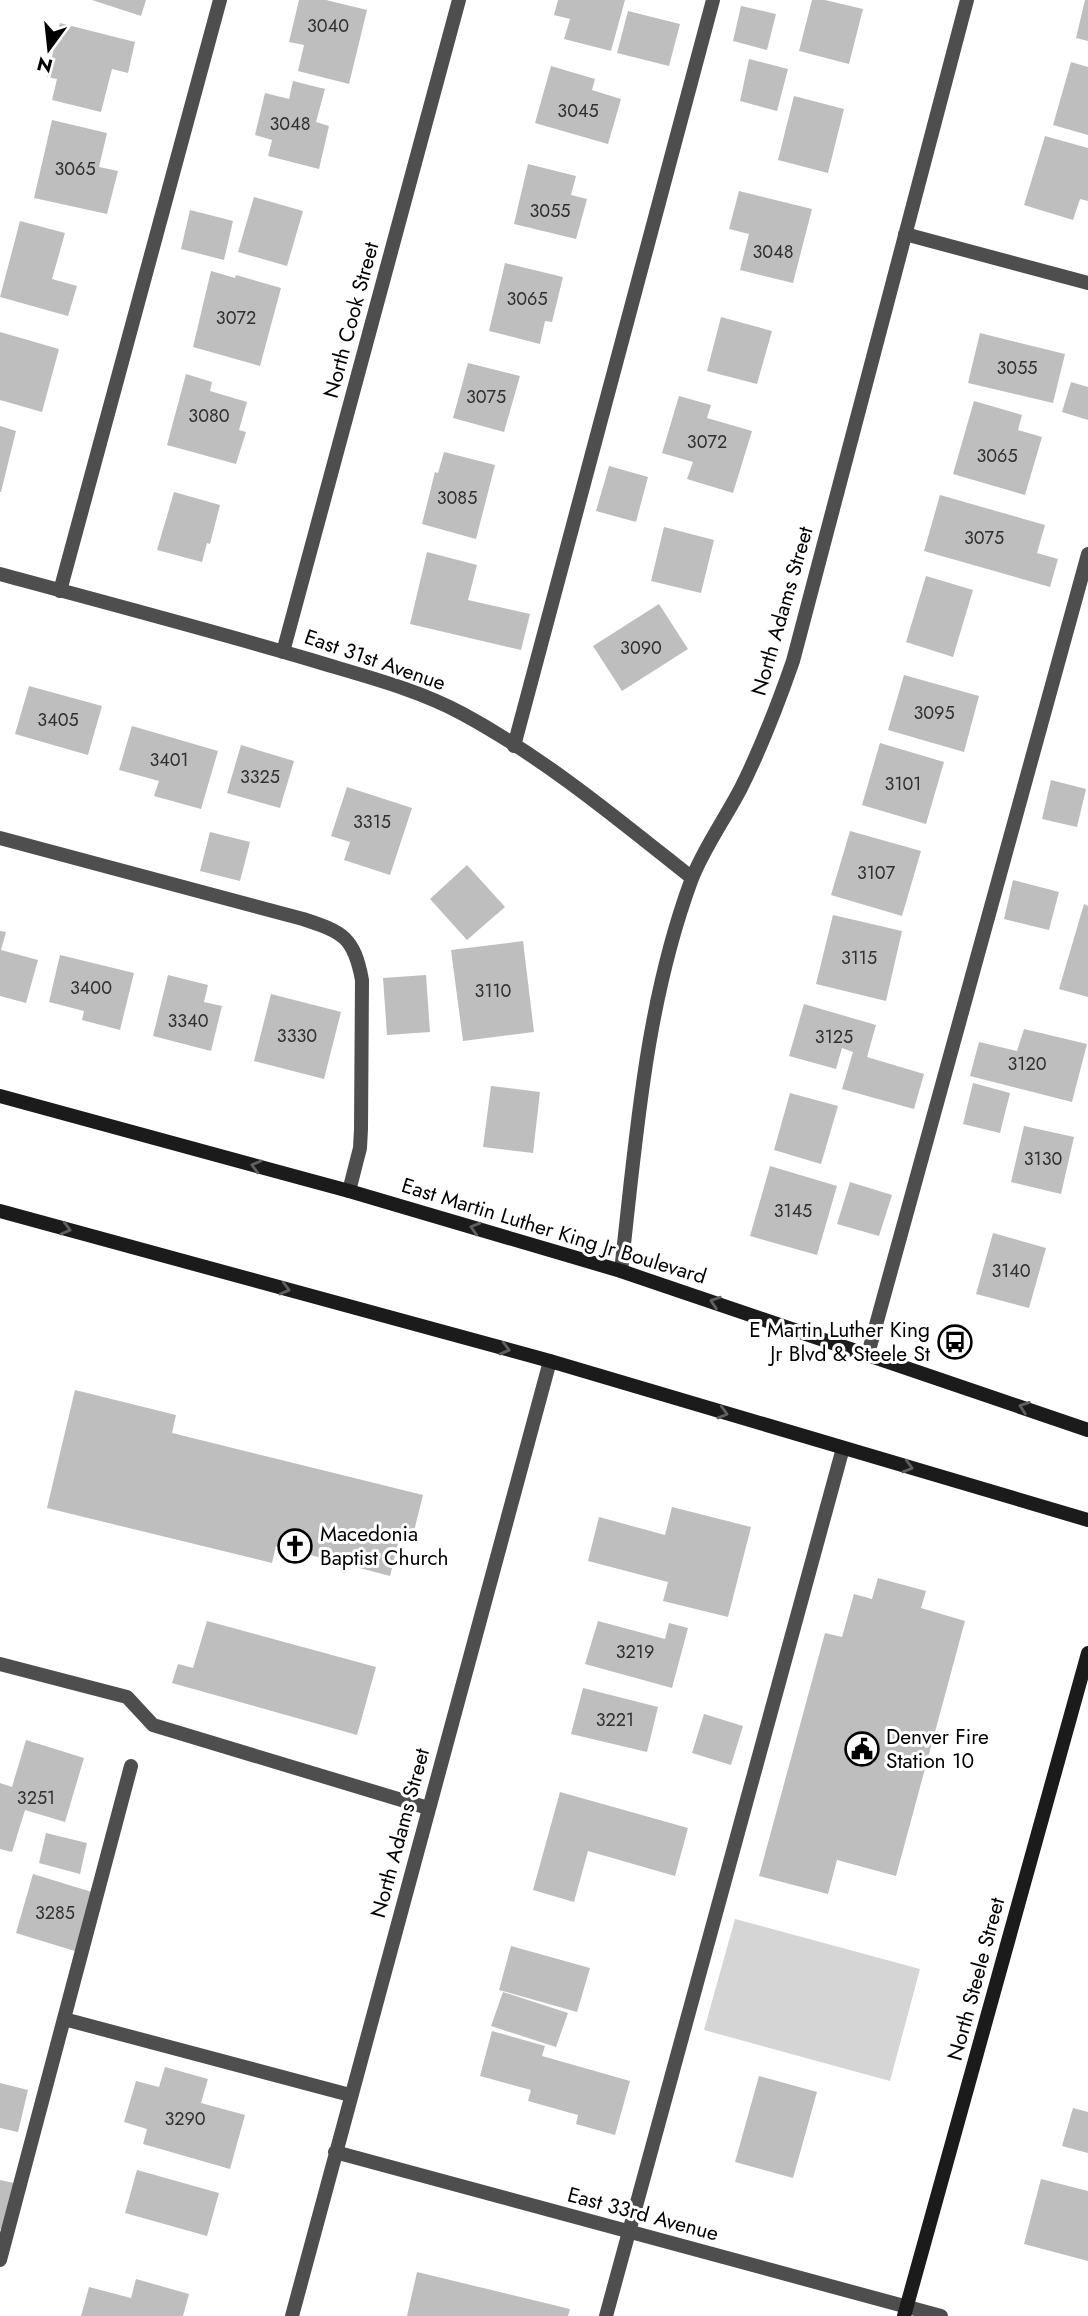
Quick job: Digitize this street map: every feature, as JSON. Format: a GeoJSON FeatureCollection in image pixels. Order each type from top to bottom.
{"type":"FeatureCollection","features":[{"type":"Feature","properties":{"kind":"main road","name":"East Martin Luther King Jr Boulevard"},"geometry":{"type":"LineString","coordinates":[[0,1096],[349,1191],[621,1271],[1088,1430]]}},
{"type":"Feature","properties":{"kind":"main road"},"geometry":{"type":"LineString","coordinates":[[0,1211],[550,1362],[1088,1520]]}},
{"type":"Feature","properties":{"kind":"main road","name":"North Steele Street"},"geometry":{"type":"LineString","coordinates":[[906,2311],[1088,1653]]}},
{"type":"Feature","properties":{"kind":"street"},"geometry":{"type":"LineString","coordinates":[[60,591],[220,0]]}},
{"type":"Feature","properties":{"kind":"street","name":"North Cook Street"},"geometry":{"type":"LineString","coordinates":[[283,652],[459,0]]}},
{"type":"Feature","properties":{"kind":"street"},"geometry":{"type":"LineString","coordinates":[[514,746],[713,0]]}},
{"type":"Feature","properties":{"kind":"street","name":"North Adams Street"},"geometry":{"type":"LineString","coordinates":[[621,1271],[648,1049],[665,960],[692,878],[770,727],[793,660],[967,0]]}},
{"type":"Feature","properties":{"kind":"street"},"geometry":{"type":"LineString","coordinates":[[905,234],[1088,283]]}},
{"type":"Feature","properties":{"kind":"street"},"geometry":{"type":"LineString","coordinates":[[868,1354],[1088,554]]}},
{"type":"Feature","properties":{"kind":"street","name":"East 31st Avenue"},"geometry":{"type":"LineString","coordinates":[[0,574],[391,684],[462,713],[547,766],[692,878]]}},
{"type":"Feature","properties":{"kind":"street"},"geometry":{"type":"LineString","coordinates":[[0,838],[303,919],[332,928],[346,939],[358,957],[362,980],[361,1129],[349,1191]]}},
{"type":"Feature","properties":{"kind":"street","name":"North Adams Street"},"geometry":{"type":"LineString","coordinates":[[292,2316],[550,1362]]}},
{"type":"Feature","properties":{"kind":"street"},"geometry":{"type":"LineString","coordinates":[[606,2316],[843,1448]]}},
{"type":"Feature","properties":{"kind":"street"},"geometry":{"type":"LineString","coordinates":[[0,1664],[127,1697],[153,1725],[428,1808]]}},
{"type":"Feature","properties":{"kind":"street"},"geometry":{"type":"LineString","coordinates":[[0,2260],[131,1766]]}},
{"type":"Feature","properties":{"kind":"street"},"geometry":{"type":"LineString","coordinates":[[64,2018],[350,2095]]}},
{"type":"Feature","properties":{"kind":"street","name":"East 33rd Avenue"},"geometry":{"type":"LineString","coordinates":[[335,2152],[906,2311],[941,2316]]}},
{"type":"Feature","properties":{"kind":"shaded area"},"geometry":{"type":"Polygon","coordinates":[[[735,1919],[920,1969],[890,2081],[704,2030],[735,1919]]]}},
{"type":"Feature","properties":{"kind":"building"},"geometry":{"type":"Polygon","coordinates":[[[92,0],[146,0],[141,16],[92,0]]]}},
{"type":"Feature","properties":{"kind":"building"},"geometry":{"type":"Polygon","coordinates":[[[299,0],[326,0],[367,10],[349,84],[298,71],[304,45],[289,42],[299,0]]]}},
{"type":"Feature","properties":{"kind":"building"},"geometry":{"type":"Polygon","coordinates":[[[558,0],[625,0],[611,51],[564,39],[570,19],[554,15],[558,0]]]}},
{"type":"Feature","properties":{"kind":"building"},"geometry":{"type":"Polygon","coordinates":[[[812,0],[825,0],[863,9],[849,64],[799,51],[812,0]]]}},
{"type":"Feature","properties":{"kind":"building"},"geometry":{"type":"Polygon","coordinates":[[[1085,0],[1088,0],[1088,41],[1076,38],[1085,0]]]}},
{"type":"Feature","properties":{"kind":"building"},"geometry":{"type":"Polygon","coordinates":[[[741,6],[776,14],[767,50],[733,41],[741,6]]]}},
{"type":"Feature","properties":{"kind":"building"},"geometry":{"type":"Polygon","coordinates":[[[628,11],[680,24],[669,66],[617,53],[628,11]]]}},
{"type":"Feature","properties":{"kind":"building"},"geometry":{"type":"Polygon","coordinates":[[[60,23],[135,42],[128,73],[112,69],[101,112],[52,100],[57,79],[47,77],[60,23]]]}},
{"type":"Feature","properties":{"kind":"building"},"geometry":{"type":"Polygon","coordinates":[[[749,59],[788,69],[777,111],[740,101],[749,59]]]}},
{"type":"Feature","properties":{"kind":"building"},"geometry":{"type":"Polygon","coordinates":[[[1071,62],[1088,67],[1088,135],[1053,125],[1071,62]]]}},
{"type":"Feature","properties":{"kind":"building"},"geometry":{"type":"Polygon","coordinates":[[[551,66],[595,79],[592,90],[621,99],[608,144],[535,123],[551,66]]]}},
{"type":"Feature","properties":{"kind":"building"},"geometry":{"type":"Polygon","coordinates":[[[293,81],[325,89],[316,122],[329,126],[319,169],[268,156],[272,140],[255,135],[265,93],[289,99],[293,81]]]}},
{"type":"Feature","properties":{"kind":"building"},"geometry":{"type":"Polygon","coordinates":[[[794,96],[844,109],[828,173],[778,160],[794,96]]]}},
{"type":"Feature","properties":{"kind":"building"},"geometry":{"type":"Polygon","coordinates":[[[52,120],[107,133],[99,167],[118,171],[107,214],[34,198],[52,120]]]}},
{"type":"Feature","properties":{"kind":"building"},"geometry":{"type":"Polygon","coordinates":[[[1045,136],[1088,148],[1088,201],[1080,199],[1073,220],[1024,205],[1045,136]]]}},
{"type":"Feature","properties":{"kind":"building"},"geometry":{"type":"Polygon","coordinates":[[[528,164],[576,176],[571,195],[587,199],[576,239],[514,224],[528,164]]]}},
{"type":"Feature","properties":{"kind":"building"},"geometry":{"type":"Polygon","coordinates":[[[739,191],[812,209],[793,283],[740,270],[749,234],[729,229],[739,191]]]}},
{"type":"Feature","properties":{"kind":"building"},"geometry":{"type":"Polygon","coordinates":[[[254,197],[303,211],[287,266],[238,252],[254,197]]]}},
{"type":"Feature","properties":{"kind":"building"},"geometry":{"type":"Polygon","coordinates":[[[190,210],[233,221],[224,260],[181,249],[190,210]]]}},
{"type":"Feature","properties":{"kind":"building"},"geometry":{"type":"Polygon","coordinates":[[[20,221],[65,233],[52,279],[77,286],[68,316],[0,297],[20,221]]]}},
{"type":"Feature","properties":{"kind":"building"},"geometry":{"type":"Polygon","coordinates":[[[505,263],[563,277],[552,322],[545,321],[540,344],[489,331],[505,263]]]}},
{"type":"Feature","properties":{"kind":"building"},"geometry":{"type":"Polygon","coordinates":[[[211,271],[281,288],[260,366],[193,347],[211,271]]]}},
{"type":"Feature","properties":{"kind":"building"},"geometry":{"type":"Polygon","coordinates":[[[721,317],[772,331],[757,384],[707,371],[721,317]]]}},
{"type":"Feature","properties":{"kind":"building"},"geometry":{"type":"Polygon","coordinates":[[[0,332],[59,349],[42,412],[0,400],[0,332]]]}},
{"type":"Feature","properties":{"kind":"building"},"geometry":{"type":"Polygon","coordinates":[[[980,333],[1065,354],[1053,403],[968,383],[980,333]]]}},
{"type":"Feature","properties":{"kind":"building"},"geometry":{"type":"Polygon","coordinates":[[[468,363],[520,376],[504,432],[453,418],[468,363]]]}},
{"type":"Feature","properties":{"kind":"building"},"geometry":{"type":"Polygon","coordinates":[[[186,374],[212,382],[210,391],[247,402],[239,430],[246,432],[236,464],[167,445],[186,374]]]}},
{"type":"Feature","properties":{"kind":"building"},"geometry":{"type":"Polygon","coordinates":[[[1071,382],[1088,387],[1088,420],[1062,412],[1071,382]]]}},
{"type":"Feature","properties":{"kind":"building"},"geometry":{"type":"Polygon","coordinates":[[[679,396],[711,405],[707,418],[752,431],[733,493],[687,479],[693,462],[662,453],[679,396]]]}},
{"type":"Feature","properties":{"kind":"building"},"geometry":{"type":"Polygon","coordinates":[[[974,401],[1022,415],[1018,430],[1042,437],[1025,495],[953,474],[974,401]]]}},
{"type":"Feature","properties":{"kind":"building"},"geometry":{"type":"Polygon","coordinates":[[[0,426],[16,431],[1,492],[0,492],[0,426]]]}},
{"type":"Feature","properties":{"kind":"building"},"geometry":{"type":"Polygon","coordinates":[[[444,452],[495,465],[476,539],[422,524],[435,472],[438,473],[444,452]]]}},
{"type":"Feature","properties":{"kind":"building"},"geometry":{"type":"Polygon","coordinates":[[[609,466],[648,477],[636,522],[596,511],[609,466]]]}},
{"type":"Feature","properties":{"kind":"building"},"geometry":{"type":"Polygon","coordinates":[[[174,492],[220,505],[210,544],[207,543],[202,562],[157,550],[174,492]]]}},
{"type":"Feature","properties":{"kind":"building"},"geometry":{"type":"Polygon","coordinates":[[[940,495],[1045,525],[1037,553],[1058,559],[1050,587],[924,551],[940,495]]]}},
{"type":"Feature","properties":{"kind":"building"},"geometry":{"type":"Polygon","coordinates":[[[664,527],[714,540],[701,593],[651,581],[664,527]]]}},
{"type":"Feature","properties":{"kind":"building"},"geometry":{"type":"Polygon","coordinates":[[[427,552],[477,565],[468,600],[530,614],[521,650],[410,624],[427,552]]]}},
{"type":"Feature","properties":{"kind":"building"},"geometry":{"type":"Polygon","coordinates":[[[926,576],[973,590],[953,657],[906,642],[926,576]]]}},
{"type":"Feature","properties":{"kind":"building"},"geometry":{"type":"Polygon","coordinates":[[[659,604],[688,649],[622,691],[593,646],[659,604]]]}},
{"type":"Feature","properties":{"kind":"building"},"geometry":{"type":"Polygon","coordinates":[[[904,675],[979,696],[964,752],[888,730],[904,675]]]}},
{"type":"Feature","properties":{"kind":"building"},"geometry":{"type":"Polygon","coordinates":[[[29,686],[102,706],[88,755],[15,734],[29,686]]]}},
{"type":"Feature","properties":{"kind":"building"},"geometry":{"type":"Polygon","coordinates":[[[132,726],[218,751],[201,809],[154,796],[159,781],[119,770],[132,726]]]}},
{"type":"Feature","properties":{"kind":"building"},"geometry":{"type":"Polygon","coordinates":[[[880,743],[944,762],[926,824],[862,805],[880,743]]]}},
{"type":"Feature","properties":{"kind":"building"},"geometry":{"type":"Polygon","coordinates":[[[241,745],[294,761],[280,808],[227,793],[241,745]]]}},
{"type":"Feature","properties":{"kind":"building"},"geometry":{"type":"Polygon","coordinates":[[[1051,780],[1086,789],[1077,827],[1042,819],[1051,780]]]}},
{"type":"Feature","properties":{"kind":"building"},"geometry":{"type":"Polygon","coordinates":[[[347,787],[412,808],[390,875],[344,860],[350,842],[331,836],[347,787]]]}},
{"type":"Feature","properties":{"kind":"building"},"geometry":{"type":"Polygon","coordinates":[[[850,831],[921,851],[902,916],[831,895],[850,831]]]}},
{"type":"Feature","properties":{"kind":"building"},"geometry":{"type":"Polygon","coordinates":[[[210,832],[250,842],[240,881],[200,871],[210,832]]]}},
{"type":"Feature","properties":{"kind":"building"},"geometry":{"type":"Polygon","coordinates":[[[467,865],[505,907],[467,940],[430,899],[467,865]]]}},
{"type":"Feature","properties":{"kind":"building"},"geometry":{"type":"Polygon","coordinates":[[[1013,880],[1059,892],[1049,930],[1004,919],[1013,880]]]}},
{"type":"Feature","properties":{"kind":"building"},"geometry":{"type":"Polygon","coordinates":[[[1084,904],[1088,906],[1088,997],[1059,989],[1084,904]]]}},
{"type":"Feature","properties":{"kind":"building"},"geometry":{"type":"Polygon","coordinates":[[[833,915],[902,931],[886,1001],[816,984],[833,915]]]}},
{"type":"Feature","properties":{"kind":"building"},"geometry":{"type":"Polygon","coordinates":[[[0,931],[6,932],[1,950],[38,960],[26,1003],[0,996],[0,931]]]}},
{"type":"Feature","properties":{"kind":"building"},"geometry":{"type":"Polygon","coordinates":[[[523,941],[534,1032],[463,1041],[451,950],[523,941]]]}},
{"type":"Feature","properties":{"kind":"building"},"geometry":{"type":"Polygon","coordinates":[[[60,955],[134,973],[120,1030],[82,1020],[84,1011],[49,1002],[60,955]]]}},
{"type":"Feature","properties":{"kind":"building"},"geometry":{"type":"Polygon","coordinates":[[[168,975],[208,985],[204,1002],[222,1006],[211,1051],[153,1036],[168,975]]]}},
{"type":"Feature","properties":{"kind":"building"},"geometry":{"type":"Polygon","coordinates":[[[426,975],[430,1032],[387,1035],[383,978],[426,975]]]}},
{"type":"Feature","properties":{"kind":"building"},"geometry":{"type":"Polygon","coordinates":[[[271,994],[341,1012],[324,1079],[254,1061],[271,994]]]}},
{"type":"Feature","properties":{"kind":"building"},"geometry":{"type":"Polygon","coordinates":[[[804,1004],[876,1025],[867,1057],[924,1074],[914,1109],[842,1089],[853,1052],[842,1048],[836,1069],[789,1056],[804,1004]]]}},
{"type":"Feature","properties":{"kind":"building"},"geometry":{"type":"Polygon","coordinates":[[[1024,1029],[1087,1044],[1072,1102],[970,1076],[979,1042],[1017,1051],[1024,1029]]]}},
{"type":"Feature","properties":{"kind":"building"},"geometry":{"type":"Polygon","coordinates":[[[973,1083],[1010,1093],[1000,1133],[963,1124],[973,1083]]]}},
{"type":"Feature","properties":{"kind":"building"},"geometry":{"type":"Polygon","coordinates":[[[491,1086],[540,1092],[533,1153],[483,1147],[491,1086]]]}},
{"type":"Feature","properties":{"kind":"building"},"geometry":{"type":"Polygon","coordinates":[[[790,1093],[838,1106],[821,1164],[774,1150],[790,1093]]]}},
{"type":"Feature","properties":{"kind":"building"},"geometry":{"type":"Polygon","coordinates":[[[1024,1126],[1074,1137],[1061,1194],[1011,1182],[1024,1126]]]}},
{"type":"Feature","properties":{"kind":"building"},"geometry":{"type":"Polygon","coordinates":[[[770,1166],[837,1186],[817,1255],[750,1236],[770,1166]]]}},
{"type":"Feature","properties":{"kind":"building"},"geometry":{"type":"Polygon","coordinates":[[[850,1182],[892,1195],[879,1236],[837,1224],[850,1182]]]}},
{"type":"Feature","properties":{"kind":"building"},"geometry":{"type":"Polygon","coordinates":[[[993,1233],[1046,1248],[1029,1308],[976,1294],[993,1233]]]}},
{"type":"Feature","properties":{"kind":"building"},"geometry":{"type":"Polygon","coordinates":[[[75,1390],[176,1415],[172,1433],[423,1495],[413,1535],[401,1532],[390,1576],[276,1546],[272,1563],[47,1508],[75,1390]]]}},
{"type":"Feature","properties":{"kind":"building"},"geometry":{"type":"Polygon","coordinates":[[[672,1507],[751,1527],[728,1617],[663,1601],[668,1582],[588,1561],[599,1517],[665,1535],[672,1507]]]}},
{"type":"Feature","properties":{"kind":"building","name":"Denver Fire Station 10"},"geometry":{"type":"Polygon","coordinates":[[[878,1578],[926,1591],[921,1608],[965,1621],[896,1876],[837,1860],[828,1894],[759,1876],[825,1633],[842,1637],[854,1594],[872,1599],[878,1578]]]}},
{"type":"Feature","properties":{"kind":"building"},"geometry":{"type":"Polygon","coordinates":[[[207,1621],[376,1667],[357,1735],[172,1683],[178,1664],[193,1668],[207,1621]]]}},
{"type":"Feature","properties":{"kind":"building"},"geometry":{"type":"Polygon","coordinates":[[[598,1621],[665,1639],[669,1623],[688,1628],[672,1688],[585,1664],[598,1621]]]}},
{"type":"Feature","properties":{"kind":"building"},"geometry":{"type":"Polygon","coordinates":[[[583,1688],[658,1707],[647,1752],[571,1734],[583,1688]]]}},
{"type":"Feature","properties":{"kind":"building"},"geometry":{"type":"Polygon","coordinates":[[[704,1714],[743,1726],[731,1765],[692,1753],[704,1714]]]}},
{"type":"Feature","properties":{"kind":"building"},"geometry":{"type":"Polygon","coordinates":[[[26,1740],[84,1758],[65,1822],[25,1810],[12,1852],[0,1849],[0,1783],[12,1787],[26,1740]]]}},
{"type":"Feature","properties":{"kind":"building"},"geometry":{"type":"Polygon","coordinates":[[[560,1792],[688,1828],[675,1876],[588,1851],[574,1902],[533,1890],[560,1792]]]}},
{"type":"Feature","properties":{"kind":"building"},"geometry":{"type":"Polygon","coordinates":[[[46,1833],[87,1843],[80,1874],[39,1863],[46,1833]]]}},
{"type":"Feature","properties":{"kind":"building"},"geometry":{"type":"Polygon","coordinates":[[[33,1874],[95,1893],[78,1952],[16,1933],[33,1874]]]}},
{"type":"Feature","properties":{"kind":"building"},"geometry":{"type":"Polygon","coordinates":[[[511,1946],[590,1968],[577,2012],[499,1990],[511,1946]]]}},
{"type":"Feature","properties":{"kind":"building"},"geometry":{"type":"Polygon","coordinates":[[[503,1992],[568,2013],[556,2047],[491,2026],[503,1992]]]}},
{"type":"Feature","properties":{"kind":"building"},"geometry":{"type":"Polygon","coordinates":[[[492,2031],[545,2046],[542,2056],[630,2081],[615,2135],[576,2124],[578,2115],[528,2101],[531,2090],[480,2076],[492,2031]]]}},
{"type":"Feature","properties":{"kind":"building"},"geometry":{"type":"Polygon","coordinates":[[[165,2067],[208,2079],[201,2103],[245,2115],[230,2169],[143,2144],[147,2129],[124,2122],[136,2081],[159,2087],[165,2067]]]}},
{"type":"Feature","properties":{"kind":"building"},"geometry":{"type":"Polygon","coordinates":[[[759,2076],[817,2092],[793,2178],[735,2162],[759,2076]]]}},
{"type":"Feature","properties":{"kind":"building"},"geometry":{"type":"Polygon","coordinates":[[[0,2083],[28,2090],[18,2132],[0,2128],[0,2083]]]}},
{"type":"Feature","properties":{"kind":"building"},"geometry":{"type":"Polygon","coordinates":[[[1073,2108],[1088,2112],[1088,2153],[1062,2146],[1073,2108]]]}},
{"type":"Feature","properties":{"kind":"building"},"geometry":{"type":"Polygon","coordinates":[[[137,2170],[219,2193],[207,2236],[125,2213],[137,2170]]]}},
{"type":"Feature","properties":{"kind":"building"},"geometry":{"type":"Polygon","coordinates":[[[1041,2179],[1088,2191],[1088,2261],[1024,2244],[1041,2179]]]}},
{"type":"Feature","properties":{"kind":"building"},"geometry":{"type":"Polygon","coordinates":[[[0,2180],[14,2183],[1,2229],[0,2229],[0,2180]]]}},
{"type":"Feature","properties":{"kind":"building"},"geometry":{"type":"Polygon","coordinates":[[[417,2272],[570,2309],[568,2316],[407,2316],[417,2272]]]}},
{"type":"Feature","properties":{"kind":"building"},"geometry":{"type":"Polygon","coordinates":[[[136,2279],[189,2294],[183,2316],[81,2316],[89,2287],[131,2298],[136,2279]]]}},
{"type":"Feature","properties":{"kind":"place","name":"E Martin Luther King Jr Blvd & Steele St"},"geometry":{"type":"Point","coordinates":[955,1342]}},
{"type":"Feature","properties":{"kind":"place","name":"Macedonia Baptist Church"},"geometry":{"type":"Point","coordinates":[295,1546]}},
{"type":"Feature","properties":{"kind":"place","name":"Denver Fire Station 10"},"geometry":{"type":"Point","coordinates":[862,1749]}}]}
